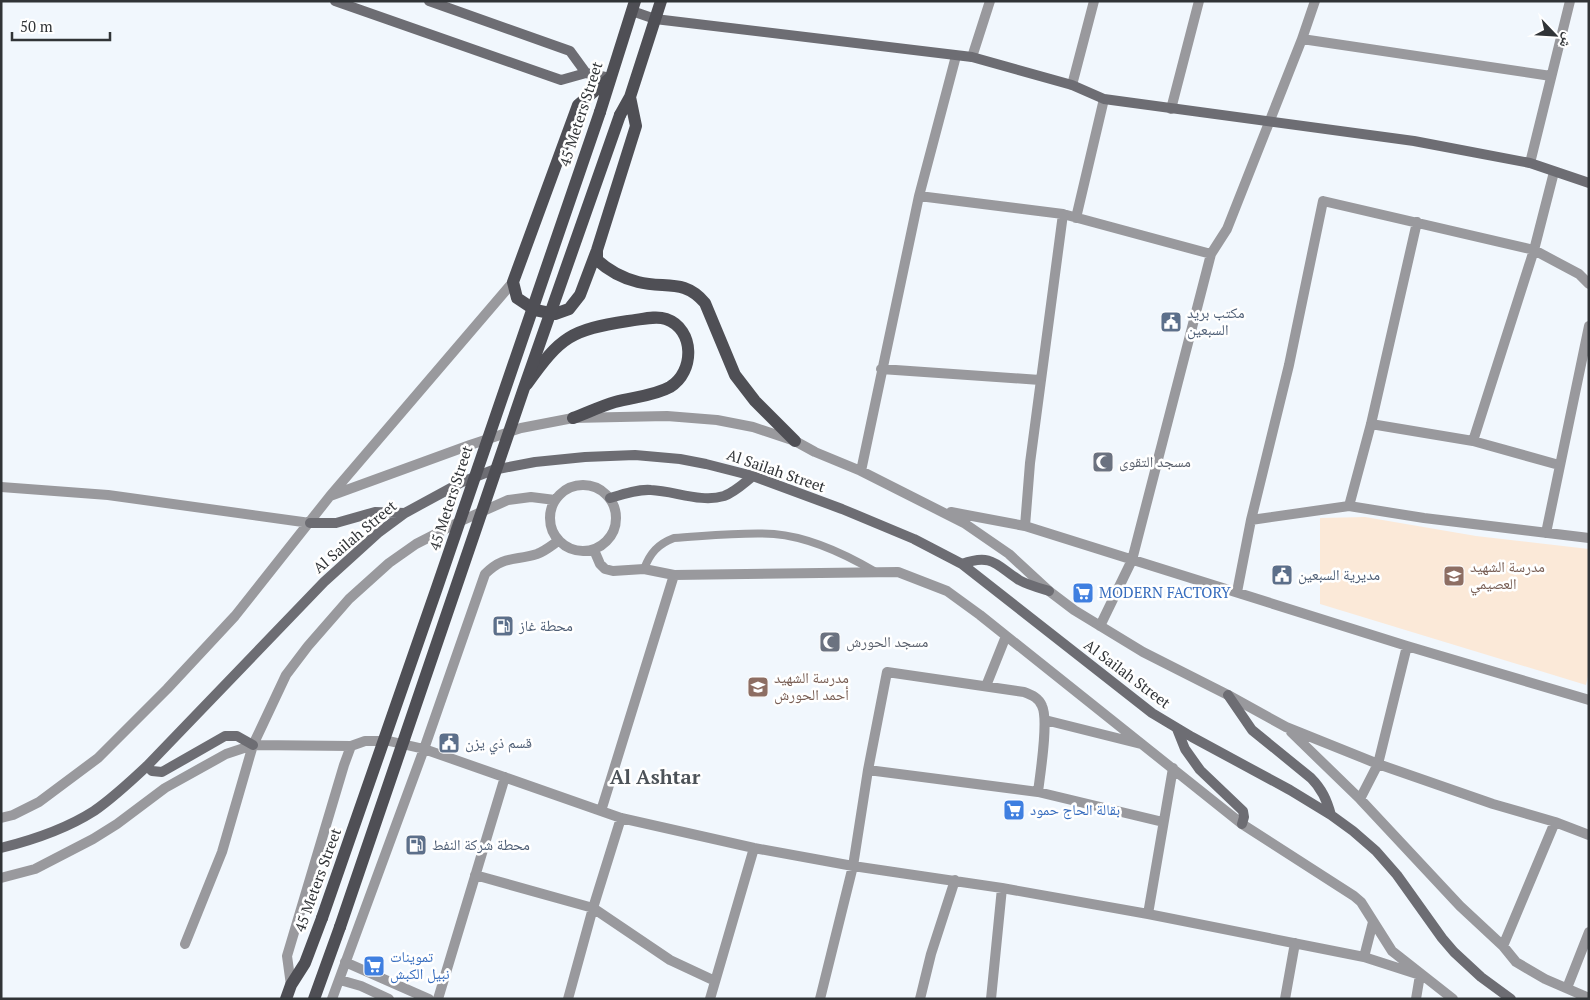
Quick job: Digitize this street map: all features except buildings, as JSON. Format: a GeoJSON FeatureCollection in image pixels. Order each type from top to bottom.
{"type":"FeatureCollection","features":[{"type":"Feature","properties":{"kind":"main road"},"geometry":{"type":"LineString","coordinates":[[335,1],[562,80],[586,72],[610,78]]}},
{"type":"Feature","properties":{"kind":"main road"},"geometry":{"type":"LineString","coordinates":[[429,1],[570,51],[586,72]]}},
{"type":"Feature","properties":{"kind":"main road"},"geometry":{"type":"LineString","coordinates":[[314,999],[524,388],[620,115],[630,97],[661,1]]}},
{"type":"Feature","properties":{"kind":"main road"},"geometry":{"type":"LineString","coordinates":[[634,6],[655,19],[972,57],[1072,85],[1104,99],[1414,141],[1530,163],[1589,183]]}},
{"type":"Feature","properties":{"kind":"main road","name":"45 Meters Street"},"geometry":{"type":"LineString","coordinates":[[286,999],[291,986],[305,964],[322,918],[453,544],[509,374],[600,112],[634,6]]}},
{"type":"Feature","properties":{"kind":"main road"},"geometry":{"type":"LineString","coordinates":[[610,78],[578,105],[513,282],[517,298],[535,310],[555,314],[569,309],[580,295],[597,250],[636,126],[630,97]]}},
{"type":"Feature","properties":{"kind":"main road"},"geometry":{"type":"LineString","coordinates":[[597,250],[597,260],[616,274],[640,283],[685,287],[699,296],[705,303],[735,375],[755,401],[795,441]]}},
{"type":"Feature","properties":{"kind":"main road"},"geometry":{"type":"LineString","coordinates":[[524,388],[557,346],[582,330],[656,318],[666,319],[680,329],[685,337],[689,355],[687,364],[678,380],[662,390],[614,402],[573,418]]}},
{"type":"Feature","properties":{"kind":"main road","name":"Al Sailah Street"},"geometry":{"type":"LineString","coordinates":[[1,848],[33,840],[93,812],[120,792],[324,582],[378,534],[405,513],[462,482],[493,470],[535,462],[577,458],[635,455],[680,459],[753,476],[869,521],[914,540],[962,564],[1138,703],[1177,729],[1290,790],[1331,815],[1376,851],[1398,875],[1454,952],[1481,977],[1511,999]]}},
{"type":"Feature","properties":{"kind":"main road"},"geometry":{"type":"LineString","coordinates":[[610,498],[644,490],[713,498],[733,492],[753,476]]}},
{"type":"Feature","properties":{"kind":"main road"},"geometry":{"type":"LineString","coordinates":[[310,523],[336,523],[375,512],[405,513]]}},
{"type":"Feature","properties":{"kind":"main road"},"geometry":{"type":"LineString","coordinates":[[962,564],[983,559],[991,561],[1020,580],[1049,591]]}},
{"type":"Feature","properties":{"kind":"main road"},"geometry":{"type":"LineString","coordinates":[[1228,695],[1252,730],[1311,778],[1318,786],[1326,800],[1331,815]]}},
{"type":"Feature","properties":{"kind":"main road"},"geometry":{"type":"LineString","coordinates":[[1177,729],[1185,750],[1200,770],[1243,812],[1242,824]]}},
{"type":"Feature","properties":{"kind":"main road"},"geometry":{"type":"LineString","coordinates":[[147,766],[152,771],[162,772],[225,736],[237,736],[253,745]]}},
{"type":"Feature","properties":{"kind":"street"},"geometry":{"type":"LineString","coordinates":[[972,57],[990,1]]}},
{"type":"Feature","properties":{"kind":"street"},"geometry":{"type":"LineString","coordinates":[[1072,85],[1094,1]]}},
{"type":"Feature","properties":{"kind":"street"},"geometry":{"type":"LineString","coordinates":[[1171,109],[1199,1]]}},
{"type":"Feature","properties":{"kind":"street"},"geometry":{"type":"LineString","coordinates":[[1100,626],[1132,560],[1211,254],[1227,229],[1302,39],[1315,1]]}},
{"type":"Feature","properties":{"kind":"street"},"geometry":{"type":"LineString","coordinates":[[1530,163],[1570,1]]}},
{"type":"Feature","properties":{"kind":"street"},"geometry":{"type":"LineString","coordinates":[[1302,39],[1551,76]]}},
{"type":"Feature","properties":{"kind":"street"},"geometry":{"type":"LineString","coordinates":[[861,471],[919,196],[956,56]]}},
{"type":"Feature","properties":{"kind":"street"},"geometry":{"type":"LineString","coordinates":[[1076,218],[1104,99]]}},
{"type":"Feature","properties":{"kind":"street"},"geometry":{"type":"LineString","coordinates":[[1473,441],[1534,250],[1554,172]]}},
{"type":"Feature","properties":{"kind":"street"},"geometry":{"type":"LineString","coordinates":[[919,196],[1063,214],[1211,254]]}},
{"type":"Feature","properties":{"kind":"street"},"geometry":{"type":"LineString","coordinates":[[1237,592],[1251,520],[1289,365],[1323,201],[1534,250],[1579,274],[1589,284]]}},
{"type":"Feature","properties":{"kind":"street"},"geometry":{"type":"LineString","coordinates":[[1025,526],[1040,380],[1063,214]]}},
{"type":"Feature","properties":{"kind":"street"},"geometry":{"type":"LineString","coordinates":[[1349,506],[1371,424],[1417,222]]}},
{"type":"Feature","properties":{"kind":"street"},"geometry":{"type":"LineString","coordinates":[[1,818],[13,815],[39,802],[98,758],[167,690],[235,616],[330,496],[513,282]]}},
{"type":"Feature","properties":{"kind":"street"},"geometry":{"type":"LineString","coordinates":[[1546,533],[1589,326]]}},
{"type":"Feature","properties":{"kind":"street"},"geometry":{"type":"LineString","coordinates":[[881,369],[1040,380]]}},
{"type":"Feature","properties":{"kind":"street"},"geometry":{"type":"LineString","coordinates":[[330,496],[513,431],[538,424],[573,418],[667,416],[718,420],[753,427],[795,441],[815,452],[861,471],[964,523],[1002,548],[1049,591],[1074,610],[1143,652],[1286,727],[1378,764],[1493,804],[1555,822],[1589,836]]}},
{"type":"Feature","properties":{"kind":"street"},"geometry":{"type":"LineString","coordinates":[[1371,424],[1473,441],[1559,466]]}},
{"type":"Feature","properties":{"kind":"street"},"geometry":{"type":"LineString","coordinates":[[577,485],[586,485],[595,487],[610,498],[615,507],[617,517],[611,537],[604,545],[585,552],[575,551],[558,541],[553,534],[550,517],[555,500],[561,493],[577,485]]}},
{"type":"Feature","properties":{"kind":"street"},"geometry":{"type":"LineString","coordinates":[[1,487],[108,495],[310,523]]}},
{"type":"Feature","properties":{"kind":"street"},"geometry":{"type":"LineString","coordinates":[[186,944],[222,852],[253,745],[286,675],[349,599],[389,563],[424,540],[461,521],[508,500],[531,496],[555,500]]}},
{"type":"Feature","properties":{"kind":"street"},"geometry":{"type":"LineString","coordinates":[[1251,520],[1349,506],[1424,518],[1589,538]]}},
{"type":"Feature","properties":{"kind":"street"},"geometry":{"type":"LineString","coordinates":[[940,510],[1025,526],[1406,646],[1589,700]]}},
{"type":"Feature","properties":{"kind":"street"},"geometry":{"type":"LineString","coordinates":[[332,999],[424,749],[485,574],[493,566],[504,561],[536,554],[546,550],[558,541]]}},
{"type":"Feature","properties":{"kind":"street"},"geometry":{"type":"LineString","coordinates":[[594,550],[600,564],[606,569],[613,571],[644,569],[674,575],[898,572],[948,591],[1242,824],[1361,902],[1392,951],[1420,975],[1453,999]]}},
{"type":"Feature","properties":{"kind":"street"},"geometry":{"type":"LineString","coordinates":[[601,811],[674,575]]}},
{"type":"Feature","properties":{"kind":"street"},"geometry":{"type":"LineString","coordinates":[[986,686],[1006,636]]}},
{"type":"Feature","properties":{"kind":"street"},"geometry":{"type":"LineString","coordinates":[[1360,799],[1378,764],[1406,646]]}},
{"type":"Feature","properties":{"kind":"street"},"geometry":{"type":"LineString","coordinates":[[820,999],[853,866],[868,770],[887,672],[1024,692],[1034,696],[1043,706],[1045,720],[1038,792]]}},
{"type":"Feature","properties":{"kind":"street"},"geometry":{"type":"LineString","coordinates":[[1045,720],[1144,745]]}},
{"type":"Feature","properties":{"kind":"street"},"geometry":{"type":"LineString","coordinates":[[1286,727],[1360,799],[1460,906],[1503,946],[1516,962],[1529,971],[1589,998]]}},
{"type":"Feature","properties":{"kind":"street"},"geometry":{"type":"LineString","coordinates":[[1,878],[35,869],[76,847],[117,824],[165,788],[226,754],[253,745],[351,746],[364,741],[389,741],[424,749],[621,818],[754,848],[853,866],[1002,888],[1148,914],[1364,957],[1420,975]]}},
{"type":"Feature","properties":{"kind":"street"},"geometry":{"type":"LineString","coordinates":[[291,986],[286,956],[351,746]]}},
{"type":"Feature","properties":{"kind":"street"},"geometry":{"type":"LineString","coordinates":[[1148,914],[1173,768]]}},
{"type":"Feature","properties":{"kind":"street"},"geometry":{"type":"LineString","coordinates":[[868,770],[1038,792],[1163,822]]}},
{"type":"Feature","properties":{"kind":"street"},"geometry":{"type":"LineString","coordinates":[[438,999],[505,777]]}},
{"type":"Feature","properties":{"kind":"street"},"geometry":{"type":"LineString","coordinates":[[568,999],[593,908],[621,818]]}},
{"type":"Feature","properties":{"kind":"street"},"geometry":{"type":"LineString","coordinates":[[1503,946],[1555,822]]}},
{"type":"Feature","properties":{"kind":"street"},"geometry":{"type":"LineString","coordinates":[[710,999],[754,848]]}},
{"type":"Feature","properties":{"kind":"street"},"geometry":{"type":"LineString","coordinates":[[475,875],[593,908],[670,960],[715,981]]}},
{"type":"Feature","properties":{"kind":"street"},"geometry":{"type":"LineString","coordinates":[[920,999],[931,954],[954,880]]}},
{"type":"Feature","properties":{"kind":"street"},"geometry":{"type":"LineString","coordinates":[[991,999],[1002,888]]}},
{"type":"Feature","properties":{"kind":"street"},"geometry":{"type":"LineString","coordinates":[[1364,957],[1373,922]]}},
{"type":"Feature","properties":{"kind":"street"},"geometry":{"type":"LineString","coordinates":[[1567,988],[1589,932]]}},
{"type":"Feature","properties":{"kind":"street"},"geometry":{"type":"LineString","coordinates":[[1285,999],[1295,943]]}},
{"type":"Feature","properties":{"kind":"street"},"geometry":{"type":"LineString","coordinates":[[345,962],[429,999]]}},
{"type":"Feature","properties":{"kind":"street"},"geometry":{"type":"LineString","coordinates":[[1416,999],[1420,975]]}},
{"type":"Feature","properties":{"kind":"street"},"geometry":{"type":"LineString","coordinates":[[340,980],[361,986],[389,999]]}},
{"type":"Feature","properties":{"kind":"lane"},"geometry":{"type":"LineString","coordinates":[[644,569],[649,557],[656,548],[674,538],[776,534],[804,540],[857,561],[874,572]]}},
{"type":"Feature","properties":{"kind":"shaded area","name":"مدرسة الشهيد العصيمي"},"geometry":{"type":"Polygon","coordinates":[[[1365,517],[1476,536],[1589,549],[1589,671],[1586,685],[1320,604],[1320,518],[1365,517]]]}},
{"type":"Feature","properties":{"kind":"place","name":"مكتب بريد السبعين"},"geometry":{"type":"Point","coordinates":[1171,322]}},
{"type":"Feature","properties":{"kind":"place","name":"مسجد التقوى"},"geometry":{"type":"Point","coordinates":[1103,462]}},
{"type":"Feature","properties":{"kind":"place","name":"مديرية السبعين"},"geometry":{"type":"Point","coordinates":[1282,575]}},
{"type":"Feature","properties":{"kind":"place","name":"مدرسة الشهيد العصيمي"},"geometry":{"type":"Point","coordinates":[1454,576]}},
{"type":"Feature","properties":{"kind":"place","name":"MODERN FACTORY"},"geometry":{"type":"Point","coordinates":[1083,593]}},
{"type":"Feature","properties":{"kind":"place","name":"محطة غاز"},"geometry":{"type":"Point","coordinates":[503,626]}},
{"type":"Feature","properties":{"kind":"place","name":"مسجد الحورش"},"geometry":{"type":"Point","coordinates":[830,642]}},
{"type":"Feature","properties":{"kind":"place","name":"مدرسة الشهيد أحمد الحورش"},"geometry":{"type":"Point","coordinates":[758,687]}},
{"type":"Feature","properties":{"kind":"place","name":"قسم ذي يزن"},"geometry":{"type":"Point","coordinates":[449,743]}},
{"type":"Feature","properties":{"kind":"place","name":"بقالة الحاج حمود"},"geometry":{"type":"Point","coordinates":[1014,810]}},
{"type":"Feature","properties":{"kind":"place","name":"محطة شركة النفط"},"geometry":{"type":"Point","coordinates":[416,845]}},
{"type":"Feature","properties":{"kind":"place","name":"تموينات نبيل الكبش"},"geometry":{"type":"Point","coordinates":[374,966]}},
{"type":"Feature","properties":{"kind":"district","name":"Al Ashtar"},"geometry":{"type":"Point","coordinates":[655,777]}}]}
